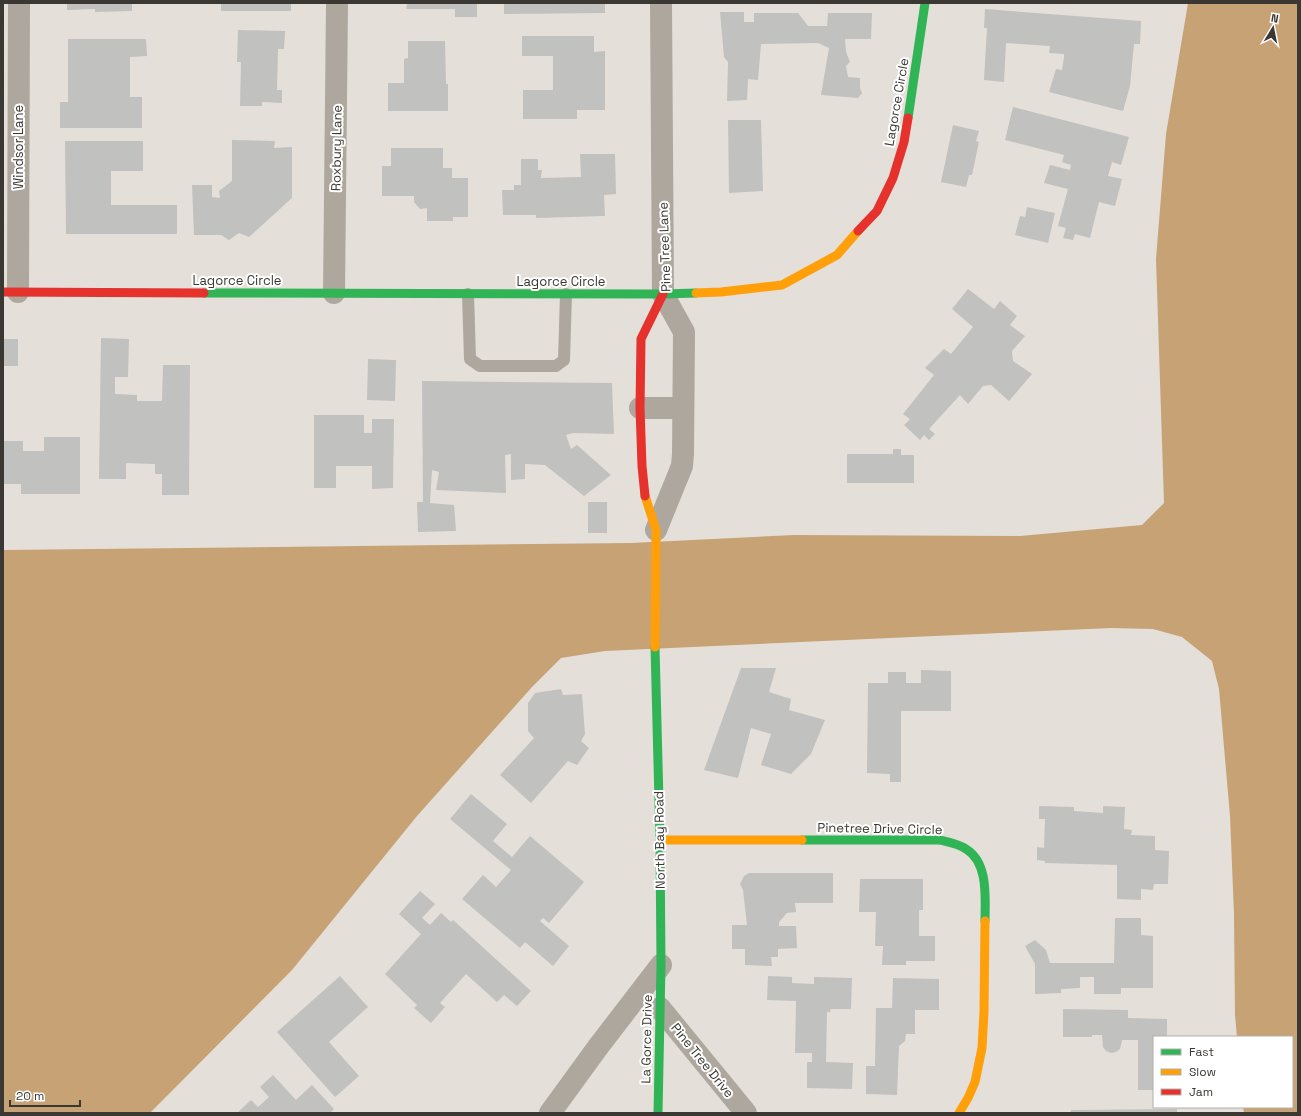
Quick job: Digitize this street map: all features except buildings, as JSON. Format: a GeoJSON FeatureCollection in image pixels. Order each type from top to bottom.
{"type":"FeatureCollection","features":[{"type":"Feature","properties":{"kind":"street","name":"Windsor Lane"},"geometry":{"type":"LineString","coordinates":[[10,292],[19,3]]}},
{"type":"Feature","properties":{"kind":"street","name":"Roxbury Lane"},"geometry":{"type":"LineString","coordinates":[[334,293],[337,3]]}},
{"type":"Feature","properties":{"kind":"street","name":"Pine Tree Lane"},"geometry":{"type":"LineString","coordinates":[[656,530],[682,466],[684,332],[663,294],[661,3]]}},
{"type":"Feature","properties":{"kind":"street","name":"Lagorce Circle"},"geometry":{"type":"LineString","coordinates":[[10,292],[663,294],[721,292],[782,285],[837,255],[878,211],[893,178],[904,142],[925,3]]}},
{"type":"Feature","properties":{"kind":"street","name":"North Bay Road"},"geometry":{"type":"LineString","coordinates":[[661,965],[660,840],[655,658],[656,530],[645,496],[642,466],[640,408],[641,339],[663,294]]}},
{"type":"Feature","properties":{"kind":"street"},"geometry":{"type":"LineString","coordinates":[[640,408],[683,408]]}},
{"type":"Feature","properties":{"kind":"street","name":"Pinetree Drive Circle"},"geometry":{"type":"LineString","coordinates":[[660,840],[940,840],[959,844],[974,854],[982,869],[985,887],[984,1016],[981,1058],[975,1083],[965,1106],[959,1113]]}},
{"type":"Feature","properties":{"kind":"street"},"geometry":{"type":"LineString","coordinates":[[550,1113],[661,965]]}},
{"type":"Feature","properties":{"kind":"street","name":"La Gorce Drive"},"geometry":{"type":"LineString","coordinates":[[658,1113],[661,965]]}},
{"type":"Feature","properties":{"kind":"street","name":"Pine Tree Drive"},"geometry":{"type":"LineString","coordinates":[[660,1008],[746,1113]]}},
{"type":"Feature","properties":{"kind":"lane"},"geometry":{"type":"LineString","coordinates":[[468,294],[470,359],[480,366],[556,366],[564,360],[566,294]]}},
{"type":"Feature","properties":{"kind":"shaded area"},"geometry":{"type":"Polygon","coordinates":[[[1188,3],[1298,3],[1298,1113],[1244,1113],[1243,1108],[1293,1108],[1293,1036],[1237,1036],[1235,1015],[1234,914],[1230,816],[1219,689],[1212,661],[1182,637],[1153,629],[1111,628],[605,651],[561,658],[532,687],[417,816],[292,970],[150,1113],[3,1113],[3,550],[631,543],[794,535],[1020,536],[1142,525],[1164,503],[1156,259],[1166,134],[1188,3]]]}},
{"type":"Feature","properties":{"kind":"traffic: fast"},"geometry":{"type":"LineString","coordinates":[[908,118],[925,3]]}},
{"type":"Feature","properties":{"kind":"traffic: fast"},"geometry":{"type":"LineString","coordinates":[[204,293],[696,293]]}},
{"type":"Feature","properties":{"kind":"traffic: fast"},"geometry":{"type":"LineString","coordinates":[[655,647],[660,840],[661,965],[658,1113]]}},
{"type":"Feature","properties":{"kind":"traffic: fast"},"geometry":{"type":"LineString","coordinates":[[802,840],[940,840],[954,843],[966,849],[979,863],[984,882],[985,921]]}},
{"type":"Feature","properties":{"kind":"traffic: slow"},"geometry":{"type":"LineString","coordinates":[[696,293],[721,292],[782,285],[837,255],[858,231]]}},
{"type":"Feature","properties":{"kind":"traffic: slow"},"geometry":{"type":"LineString","coordinates":[[645,496],[656,530],[655,647]]}},
{"type":"Feature","properties":{"kind":"traffic: slow"},"geometry":{"type":"LineString","coordinates":[[660,840],[802,840]]}},
{"type":"Feature","properties":{"kind":"traffic: slow"},"geometry":{"type":"LineString","coordinates":[[959,1113],[975,1082],[982,1048],[985,921]]}},
{"type":"Feature","properties":{"kind":"traffic: jam"},"geometry":{"type":"LineString","coordinates":[[858,231],[877,211],[893,178],[904,142],[908,118]]}},
{"type":"Feature","properties":{"kind":"traffic: jam"},"geometry":{"type":"LineString","coordinates":[[3,292],[204,293]]}},
{"type":"Feature","properties":{"kind":"traffic: jam"},"geometry":{"type":"LineString","coordinates":[[645,496],[642,466],[640,408],[641,339],[663,294]]}}]}
